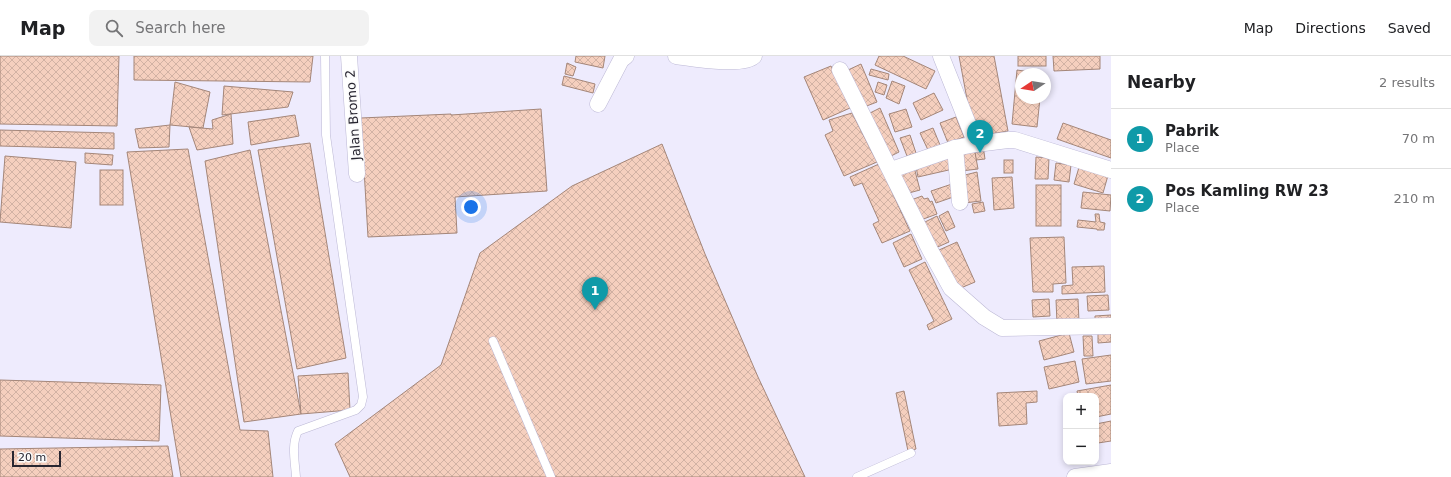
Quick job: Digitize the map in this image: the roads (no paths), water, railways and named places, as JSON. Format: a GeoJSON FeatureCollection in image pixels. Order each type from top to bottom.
{"type":"FeatureCollection","features":[{"type":"Feature","properties":{"kind":"street","name":"Jalan Bromo 2"},"geometry":{"type":"LineString","coordinates":[[349,56],[357,174]]}},
{"type":"Feature","properties":{"kind":"street"},"geometry":{"type":"LineString","coordinates":[[598,104],[621,60],[626,56]]}},
{"type":"Feature","properties":{"kind":"street"},"geometry":{"type":"LineString","coordinates":[[676,56],[719,61],[749,60],[754,56]]}},
{"type":"Feature","properties":{"kind":"street"},"geometry":{"type":"LineString","coordinates":[[941,56],[976,144]]}},
{"type":"Feature","properties":{"kind":"street"},"geometry":{"type":"LineString","coordinates":[[840,70],[930,250],[951,288],[984,317],[1002,328],[1111,326]]}},
{"type":"Feature","properties":{"kind":"street"},"geometry":{"type":"LineString","coordinates":[[891,170],[955,148],[1015,140],[1111,170]]}},
{"type":"Feature","properties":{"kind":"street"},"geometry":{"type":"LineString","coordinates":[[955,148],[960,202]]}},
{"type":"Feature","properties":{"kind":"street"},"geometry":{"type":"LineString","coordinates":[[1075,477],[1111,472]]}},
{"type":"Feature","properties":{"kind":"lane"},"geometry":{"type":"LineString","coordinates":[[296,477],[294,439],[298,431],[356,410],[361,405],[363,397],[326,135],[325,56]]}},
{"type":"Feature","properties":{"kind":"lane"},"geometry":{"type":"LineString","coordinates":[[493,341],[551,477]]}},
{"type":"Feature","properties":{"kind":"lane"},"geometry":{"type":"LineString","coordinates":[[856,477],[911,453]]}},
{"type":"Feature","properties":{"kind":"place","name":"Pos Kamling RW 23"},"geometry":{"type":"Point","coordinates":[980,153]}},
{"type":"Feature","properties":{"kind":"place","name":"Pabrik"},"geometry":{"type":"Point","coordinates":[595,310]}}]}
